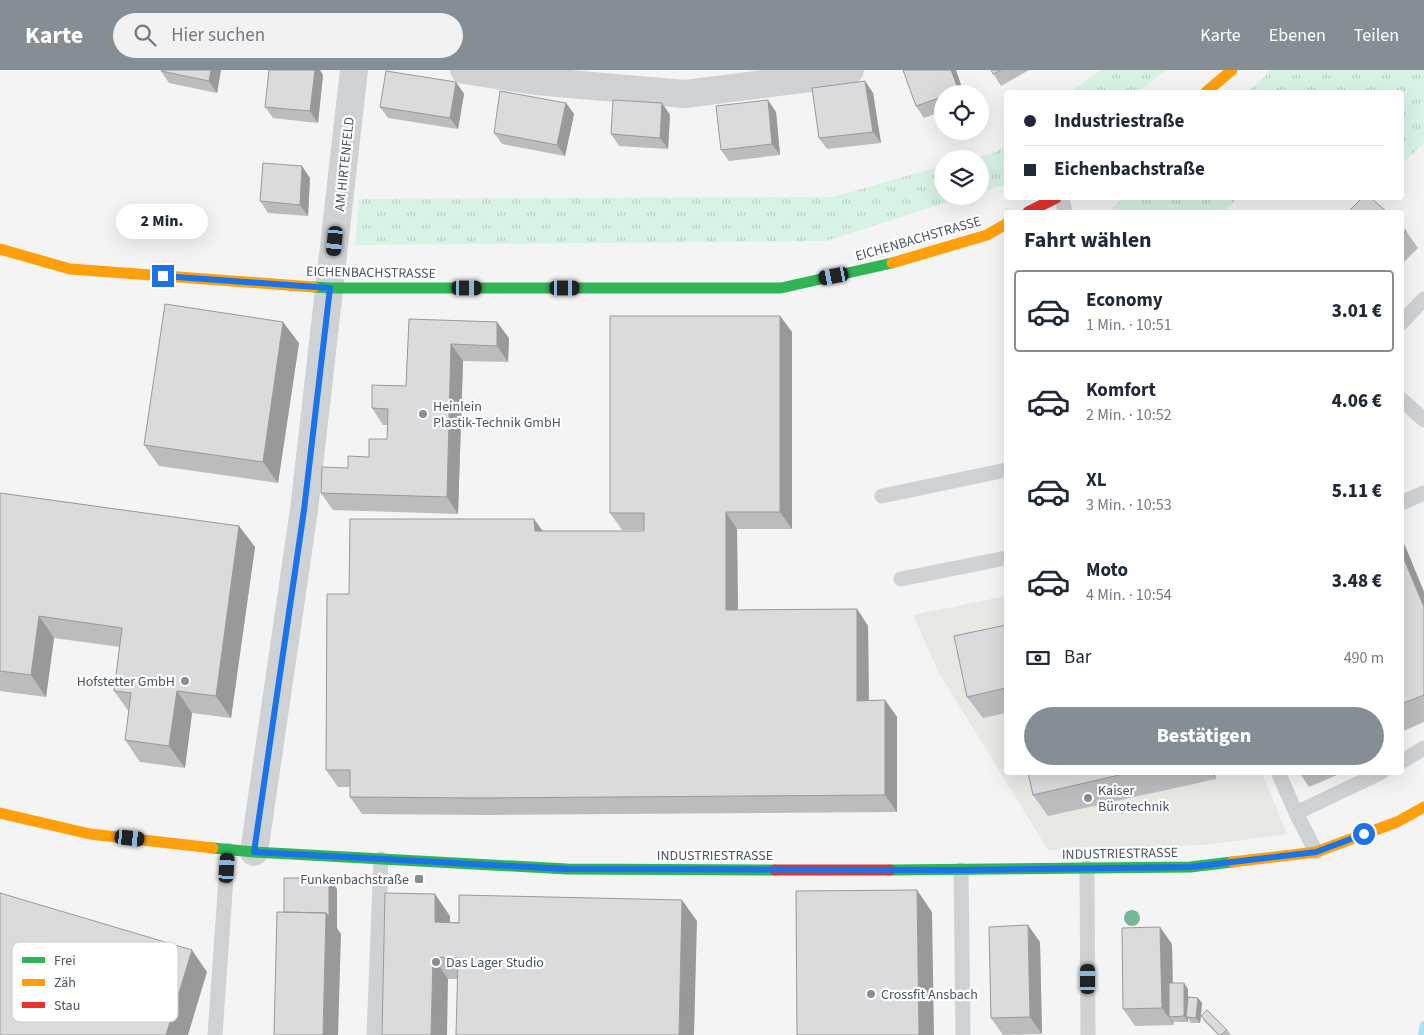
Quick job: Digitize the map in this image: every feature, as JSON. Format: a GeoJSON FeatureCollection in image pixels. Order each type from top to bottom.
{"type":"FeatureCollection","features":[{"type":"Feature","properties":{"kind":"street","name":"AM HIRTENFELD"},"geometry":{"type":"LineString","coordinates":[[330,288],[354,70]]}},
{"type":"Feature","properties":{"kind":"street"},"geometry":{"type":"LineString","coordinates":[[464,70],[535,81],[685,94],[842,74],[850,70]]}},
{"type":"Feature","properties":{"kind":"street"},"geometry":{"type":"LineString","coordinates":[[1209,90],[1232,70]]}},
{"type":"Feature","properties":{"kind":"street"},"geometry":{"type":"LineString","coordinates":[[1032,210],[1052,200]]}},
{"type":"Feature","properties":{"kind":"street","name":"EICHENBACHSTRASSE"},"geometry":{"type":"LineString","coordinates":[[0,249],[70,269],[330,288],[781,288],[887,265],[987,235],[1004,225]]}},
{"type":"Feature","properties":{"kind":"street"},"geometry":{"type":"LineString","coordinates":[[241,851],[304,510],[330,288]]}},
{"type":"Feature","properties":{"kind":"street","name":"INDUSTRIESTRASSE"},"geometry":{"type":"LineString","coordinates":[[0,813],[90,834],[241,851],[567,869],[961,870],[1190,867],[1316,852],[1397,822],[1424,807]]}},
{"type":"Feature","properties":{"kind":"lane"},"geometry":{"type":"LineString","coordinates":[[1404,320],[1424,299]]}},
{"type":"Feature","properties":{"kind":"lane"},"geometry":{"type":"LineString","coordinates":[[1404,402],[1424,420]]}},
{"type":"Feature","properties":{"kind":"lane"},"geometry":{"type":"LineString","coordinates":[[882,496],[1004,470]]}},
{"type":"Feature","properties":{"kind":"lane"},"geometry":{"type":"LineString","coordinates":[[1404,502],[1424,493]]}},
{"type":"Feature","properties":{"kind":"lane"},"geometry":{"type":"LineString","coordinates":[[901,579],[1004,558]]}},
{"type":"Feature","properties":{"kind":"lane"},"geometry":{"type":"LineString","coordinates":[[1404,760],[1424,748]]}},
{"type":"Feature","properties":{"kind":"lane"},"geometry":{"type":"LineString","coordinates":[[1279,775],[1296,814],[1316,852]]}},
{"type":"Feature","properties":{"kind":"lane"},"geometry":{"type":"LineString","coordinates":[[1296,814],[1376,775]]}},
{"type":"Feature","properties":{"kind":"lane"},"geometry":{"type":"LineString","coordinates":[[215,1035],[241,851]]}},
{"type":"Feature","properties":{"kind":"lane"},"geometry":{"type":"LineString","coordinates":[[374,1035],[381,859]]}},
{"type":"Feature","properties":{"kind":"lane"},"geometry":{"type":"LineString","coordinates":[[1087,868],[1088,1035]]}},
{"type":"Feature","properties":{"kind":"lane"},"geometry":{"type":"LineString","coordinates":[[961,870],[963,1035]]}},
{"type":"Feature","properties":{"kind":"shaded area","name":"Kaiser Bürotechnik"},"geometry":{"type":"Polygon","coordinates":[[[1004,596],[1004,775],[1263,775],[1287,834],[1204,845],[1048,850],[939,673],[913,615],[1004,596]]]}},
{"type":"Feature","properties":{"kind":"green space"},"geometry":{"type":"Polygon","coordinates":[[[1100,70],[1166,70],[1140,90],[1074,90],[1100,70]]]}},
{"type":"Feature","properties":{"kind":"green space"},"geometry":{"type":"Polygon","coordinates":[[[1271,70],[1424,70],[1424,143],[1404,160],[1404,90],[1249,90],[1271,70]]]}},
{"type":"Feature","properties":{"kind":"green space"},"geometry":{"type":"Polygon","coordinates":[[[1004,146],[1004,185],[989,189],[989,154],[996,152],[1004,146]]]}},
{"type":"Feature","properties":{"kind":"green space"},"geometry":{"type":"Polygon","coordinates":[[[934,168],[934,205],[939,205],[826,241],[355,245],[359,199],[833,197],[934,168]]]}},
{"type":"Feature","properties":{"kind":"green space"},"geometry":{"type":"Polygon","coordinates":[[[1122,200],[1236,200],[1225,210],[1114,210],[1112,208],[1122,200]]]}},
{"type":"Feature","properties":{"kind":"building"},"geometry":{"type":"Polygon","coordinates":[[[162,70],[211,70],[209,81],[162,70]]]}},
{"type":"Feature","properties":{"kind":"building"},"geometry":{"type":"Polygon","coordinates":[[[269,70],[315,70],[310,111],[265,107],[269,70]]]}},
{"type":"Feature","properties":{"kind":"building"},"geometry":{"type":"Polygon","coordinates":[[[903,70],[951,70],[957,85],[934,85],[934,100],[916,106],[903,70]]]}},
{"type":"Feature","properties":{"kind":"building"},"geometry":{"type":"Polygon","coordinates":[[[991,70],[1001,70],[993,74],[991,70]]]}},
{"type":"Feature","properties":{"kind":"building"},"geometry":{"type":"Polygon","coordinates":[[[386,71],[456,82],[450,118],[380,107],[386,71]]]}},
{"type":"Feature","properties":{"kind":"building"},"geometry":{"type":"Polygon","coordinates":[[[865,81],[873,132],[819,138],[812,88],[865,81]]]}},
{"type":"Feature","properties":{"kind":"building"},"geometry":{"type":"Polygon","coordinates":[[[500,91],[566,103],[557,145],[494,133],[500,91]]]}},
{"type":"Feature","properties":{"kind":"building"},"geometry":{"type":"Polygon","coordinates":[[[613,100],[662,103],[660,138],[611,134],[613,100]]]}},
{"type":"Feature","properties":{"kind":"building"},"geometry":{"type":"Polygon","coordinates":[[[768,100],[772,144],[721,150],[716,106],[768,100]]]}},
{"type":"Feature","properties":{"kind":"building"},"geometry":{"type":"Polygon","coordinates":[[[263,163],[302,166],[300,205],[260,201],[263,163]]]}},
{"type":"Feature","properties":{"kind":"building"},"geometry":{"type":"Polygon","coordinates":[[[1360,200],[1373,200],[1385,210],[1350,210],[1360,200]]]}},
{"type":"Feature","properties":{"kind":"building"},"geometry":{"type":"Polygon","coordinates":[[[165,304],[283,322],[263,462],[144,445],[165,304]]]}},
{"type":"Feature","properties":{"kind":"building"},"geometry":{"type":"Polygon","coordinates":[[[610,316],[780,316],[780,512],[726,512],[726,610],[857,609],[857,701],[885,700],[885,795],[350,797],[350,770],[326,770],[327,594],[349,594],[350,519],[534,519],[535,531],[644,531],[644,513],[610,513],[610,316]]]}},
{"type":"Feature","properties":{"kind":"building","name":"Heinlein Plastik-Technik GmbH"},"geometry":{"type":"Polygon","coordinates":[[[409,319],[497,322],[497,346],[451,344],[447,497],[321,493],[322,467],[348,468],[348,456],[369,457],[369,439],[387,439],[388,409],[372,408],[372,385],[406,386],[409,319]]]}},
{"type":"Feature","properties":{"kind":"building"},"geometry":{"type":"Polygon","coordinates":[[[0,493],[239,526],[216,696],[177,691],[169,746],[125,740],[131,693],[114,691],[122,628],[39,616],[31,675],[0,671],[0,493]]]}},
{"type":"Feature","properties":{"kind":"building"},"geometry":{"type":"Polygon","coordinates":[[[1404,559],[1424,607],[1424,695],[1404,703],[1404,559]]]}},
{"type":"Feature","properties":{"kind":"building"},"geometry":{"type":"Polygon","coordinates":[[[1004,625],[1004,688],[967,697],[954,636],[1004,625]]]}},
{"type":"Feature","properties":{"kind":"building"},"geometry":{"type":"Polygon","coordinates":[[[1029,775],[1119,775],[1033,795],[1029,775]]]}},
{"type":"Feature","properties":{"kind":"building"},"geometry":{"type":"Polygon","coordinates":[[[284,878],[329,878],[329,916],[326,913],[284,912],[284,878]]]}},
{"type":"Feature","properties":{"kind":"building"},"geometry":{"type":"Polygon","coordinates":[[[917,890],[919,1035],[797,1035],[796,891],[917,890]]]}},
{"type":"Feature","properties":{"kind":"building"},"geometry":{"type":"Polygon","coordinates":[[[0,893],[165,942],[12,942],[12,1022],[170,1022],[166,1035],[0,1035],[0,893]]]}},
{"type":"Feature","properties":{"kind":"building"},"geometry":{"type":"Polygon","coordinates":[[[385,893],[435,894],[435,922],[459,923],[459,895],[682,900],[679,1035],[456,1035],[458,958],[433,957],[431,1035],[382,1035],[385,893]]]}},
{"type":"Feature","properties":{"kind":"building"},"geometry":{"type":"Polygon","coordinates":[[[277,912],[326,913],[323,1035],[274,1035],[277,912]]]}},
{"type":"Feature","properties":{"kind":"building"},"geometry":{"type":"Polygon","coordinates":[[[1028,925],[1030,1017],[991,1018],[989,927],[1028,925]]]}},
{"type":"Feature","properties":{"kind":"building"},"geometry":{"type":"Polygon","coordinates":[[[1160,927],[1162,1008],[1123,1009],[1122,928],[1160,927]]]}},
{"type":"Feature","properties":{"kind":"building"},"geometry":{"type":"Polygon","coordinates":[[[178,946],[192,950],[178,996],[178,946]]]}},
{"type":"Feature","properties":{"kind":"building"},"geometry":{"type":"Polygon","coordinates":[[[1169,983],[1184,983],[1184,1016],[1169,1017],[1169,983]]]}},
{"type":"Feature","properties":{"kind":"building"},"geometry":{"type":"Polygon","coordinates":[[[1188,997],[1198,998],[1196,1018],[1186,1017],[1188,997]]]}},
{"type":"Feature","properties":{"kind":"building"},"geometry":{"type":"Polygon","coordinates":[[[1207,1010],[1227,1030],[1221,1035],[1201,1016],[1207,1010]]]}},
{"type":"Feature","properties":{"kind":"waterway"},"geometry":{"type":"LineString","coordinates":[[1422,1035],[1424,1025]]}},
{"type":"Feature","properties":{"kind":"traffic: fast"},"geometry":{"type":"LineString","coordinates":[[314,287],[781,288],[892,263]]}},
{"type":"Feature","properties":{"kind":"traffic: fast"},"geometry":{"type":"LineString","coordinates":[[213,848],[254,852],[567,869],[775,870]]}},
{"type":"Feature","properties":{"kind":"traffic: fast"},"geometry":{"type":"LineString","coordinates":[[890,870],[1190,867],[1232,862]]}},
{"type":"Feature","properties":{"kind":"traffic: slow"},"geometry":{"type":"LineString","coordinates":[[1208,90],[1232,70]]}},
{"type":"Feature","properties":{"kind":"traffic: slow"},"geometry":{"type":"LineString","coordinates":[[892,263],[987,235],[1004,225]]}},
{"type":"Feature","properties":{"kind":"traffic: slow"},"geometry":{"type":"LineString","coordinates":[[0,249],[70,269],[314,287]]}},
{"type":"Feature","properties":{"kind":"traffic: slow"},"geometry":{"type":"LineString","coordinates":[[1232,862],[1316,852],[1397,822],[1424,807]]}},
{"type":"Feature","properties":{"kind":"traffic: slow"},"geometry":{"type":"LineString","coordinates":[[0,813],[90,834],[213,848]]}},
{"type":"Feature","properties":{"kind":"traffic: jam"},"geometry":{"type":"LineString","coordinates":[[1032,210],[1052,200]]}},
{"type":"Feature","properties":{"kind":"traffic: jam"},"geometry":{"type":"LineString","coordinates":[[775,870],[890,870]]}},
{"type":"Feature","properties":{"kind":"place","name":"Heinlein Plastik-Technik GmbH"},"geometry":{"type":"Point","coordinates":[423,414]}},
{"type":"Feature","properties":{"kind":"place","name":"Hofstetter GmbH"},"geometry":{"type":"Point","coordinates":[185,681]}},
{"type":"Feature","properties":{"kind":"place","name":"Kaiser Bürotechnik"},"geometry":{"type":"Point","coordinates":[1088,798]}},
{"type":"Feature","properties":{"kind":"place","name":"Funkenbachstraße"},"geometry":{"type":"Point","coordinates":[419,879]}},
{"type":"Feature","properties":{"kind":"place","name":"Das Lager Studio"},"geometry":{"type":"Point","coordinates":[436,962]}},
{"type":"Feature","properties":{"kind":"place","name":"Crossfit Ansbach"},"geometry":{"type":"Point","coordinates":[871,994]}},
{"type":"Feature","properties":{"kind":"route"},"geometry":{"type":"LineString","coordinates":[[163,276],[330,288],[304,510],[254,852],[567,869],[961,870],[1190,867],[1316,852],[1364,834]]}}]}
